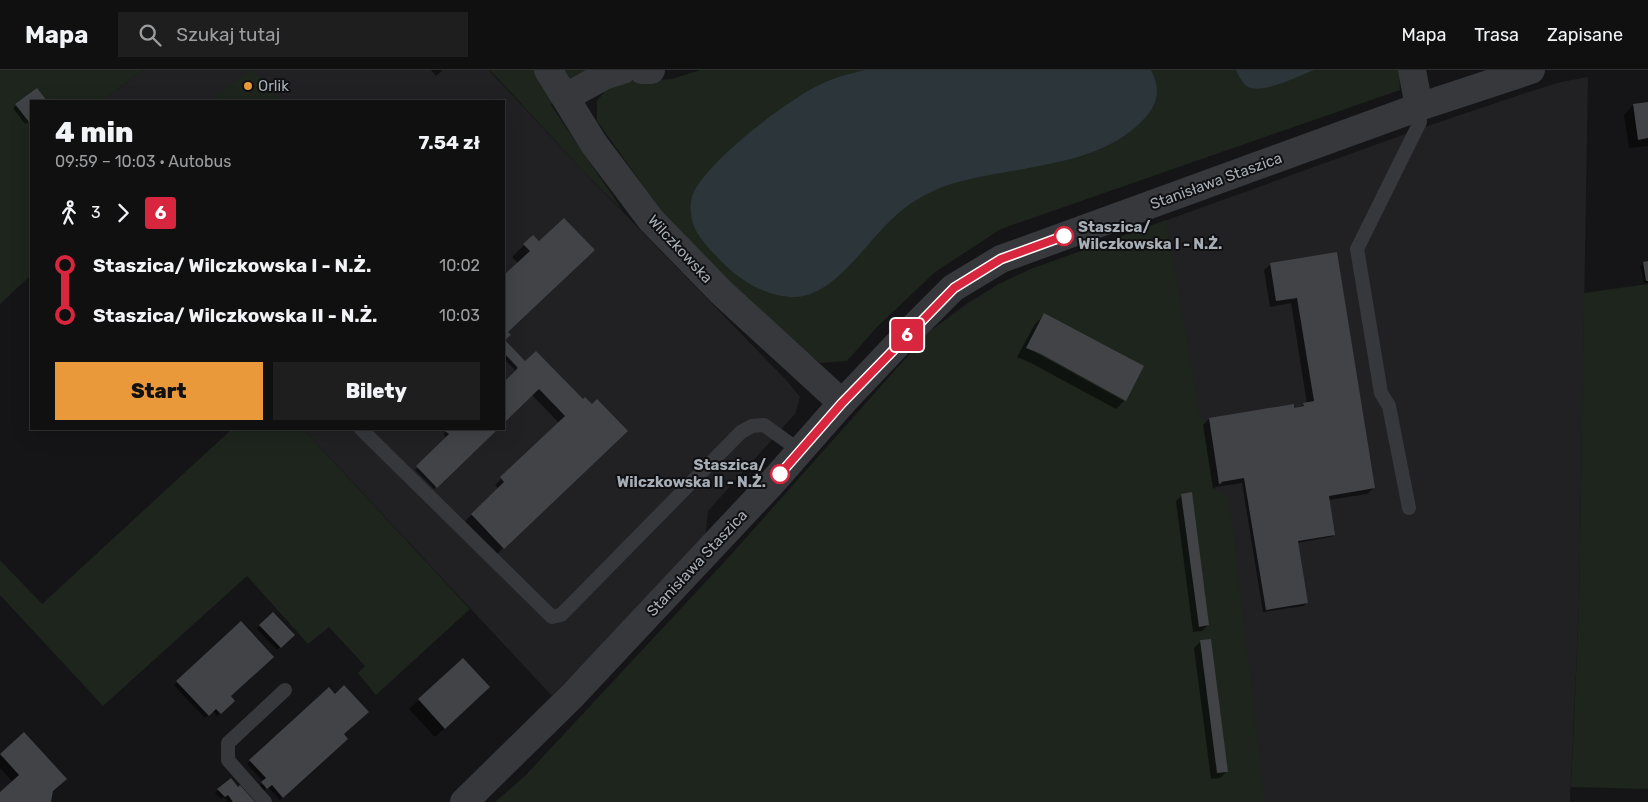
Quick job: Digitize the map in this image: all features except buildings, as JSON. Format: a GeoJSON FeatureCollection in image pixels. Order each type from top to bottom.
{"type":"FeatureCollection","features":[{"type":"Feature","properties":{"kind":"street","name":"Wilczkowska"},"geometry":{"type":"LineString","coordinates":[[548,70],[594,144],[651,220],[721,292],[842,403]]}},
{"type":"Feature","properties":{"kind":"street"},"geometry":{"type":"LineString","coordinates":[[566,97],[604,76],[624,70]]}},
{"type":"Feature","properties":{"kind":"street"},"geometry":{"type":"LineString","coordinates":[[642,70],[651,70]]}},
{"type":"Feature","properties":{"kind":"street"},"geometry":{"type":"LineString","coordinates":[[1412,70],[1419,107]]}},
{"type":"Feature","properties":{"kind":"street","name":"Stanisława Staszica"},"geometry":{"type":"LineString","coordinates":[[464,802],[572,696],[770,485],[842,403],[954,288],[1001,259],[1419,107],[1530,70]]}},
{"type":"Feature","properties":{"kind":"lane"},"geometry":{"type":"LineString","coordinates":[[1409,508],[1389,406],[1381,393],[1357,249],[1420,122],[1419,107]]}},
{"type":"Feature","properties":{"kind":"lane"},"geometry":{"type":"LineString","coordinates":[[362,430],[552,616],[561,615],[741,432],[752,426],[764,425],[800,451]]}},
{"type":"Feature","properties":{"kind":"lane"},"geometry":{"type":"LineString","coordinates":[[265,802],[228,760],[228,743],[285,690]]}},
{"type":"Feature","properties":{"kind":"shaded area"},"geometry":{"type":"Polygon","coordinates":[[[0,70],[143,70],[103,100],[30,100],[30,276],[0,304],[0,70]]]}},
{"type":"Feature","properties":{"kind":"shaded area"},"geometry":{"type":"Polygon","coordinates":[[[143,70],[489,70],[584,172],[786,380],[800,397],[795,414],[708,511],[705,540],[552,696],[304,430],[505,430],[505,100],[103,100],[143,70]]]}},
{"type":"Feature","properties":{"kind":"shaded area","name":"Orlik"},"geometry":{"type":"Polygon","coordinates":[[[248,70],[252,70],[279,100],[213,100],[248,70]]]}},
{"type":"Feature","properties":{"kind":"shaded area"},"geometry":{"type":"Polygon","coordinates":[[[490,70],[590,70],[573,78],[551,105],[623,211],[584,172],[490,70]]]}},
{"type":"Feature","properties":{"kind":"shaded area"},"geometry":{"type":"Polygon","coordinates":[[[700,70],[1399,70],[1400,90],[1001,229],[935,272],[876,328],[847,361],[820,363],[790,339],[729,283],[661,211],[597,121],[597,101],[609,86],[627,81],[672,79],[700,70]]]}},
{"type":"Feature","properties":{"kind":"shaded area"},"geometry":{"type":"Polygon","coordinates":[[[865,70],[1151,70],[1157,90],[1155,102],[1144,119],[1125,136],[1102,148],[1051,164],[972,179],[932,191],[897,214],[836,279],[823,288],[795,297],[764,291],[745,281],[728,268],[702,240],[692,220],[692,196],[700,182],[714,166],[732,148],[773,114],[813,88],[842,76],[865,70]]]}},
{"type":"Feature","properties":{"kind":"shaded area"},"geometry":{"type":"Polygon","coordinates":[[[1236,70],[1314,70],[1283,83],[1258,89],[1246,85],[1236,70]]]}},
{"type":"Feature","properties":{"kind":"shaded area"},"geometry":{"type":"Polygon","coordinates":[[[1588,77],[1579,608],[1570,802],[569,802],[526,775],[729,557],[930,331],[966,304],[997,285],[1031,269],[1425,127],[1525,93],[1561,82],[1588,77]]]}},
{"type":"Feature","properties":{"kind":"shaded area"},"geometry":{"type":"Polygon","coordinates":[[[1166,220],[1200,416],[1205,423],[1215,488],[1229,499],[1265,802],[495,802],[526,775],[729,557],[930,331],[997,285],[1031,269],[1166,220]]]}},
{"type":"Feature","properties":{"kind":"shaded area"},"geometry":{"type":"Polygon","coordinates":[[[1648,284],[1648,789],[1571,787],[1579,608],[1584,293],[1648,284]]]}},
{"type":"Feature","properties":{"kind":"shaded area"},"geometry":{"type":"Polygon","coordinates":[[[231,430],[304,430],[470,609],[376,695],[358,673],[365,666],[329,627],[308,644],[247,576],[103,706],[0,595],[0,560],[42,604],[231,430]]]}},
{"type":"Feature","properties":{"kind":"bus line","name":"6"},"geometry":{"type":"LineString","coordinates":[[780,474],[842,403],[954,288],[1001,259],[1064,236]]}},
{"type":"Feature","properties":{"kind":"place","name":"Orlik"},"geometry":{"type":"Point","coordinates":[248,86]}},
{"type":"Feature","properties":{"kind":"place","name":"Staszica/ Wilczkowska I - N.Ż."},"geometry":{"type":"Point","coordinates":[1064,236]}},
{"type":"Feature","properties":{"kind":"place","name":"Staszica/ Wilczkowska II - N.Ż."},"geometry":{"type":"Point","coordinates":[780,474]}}]}
